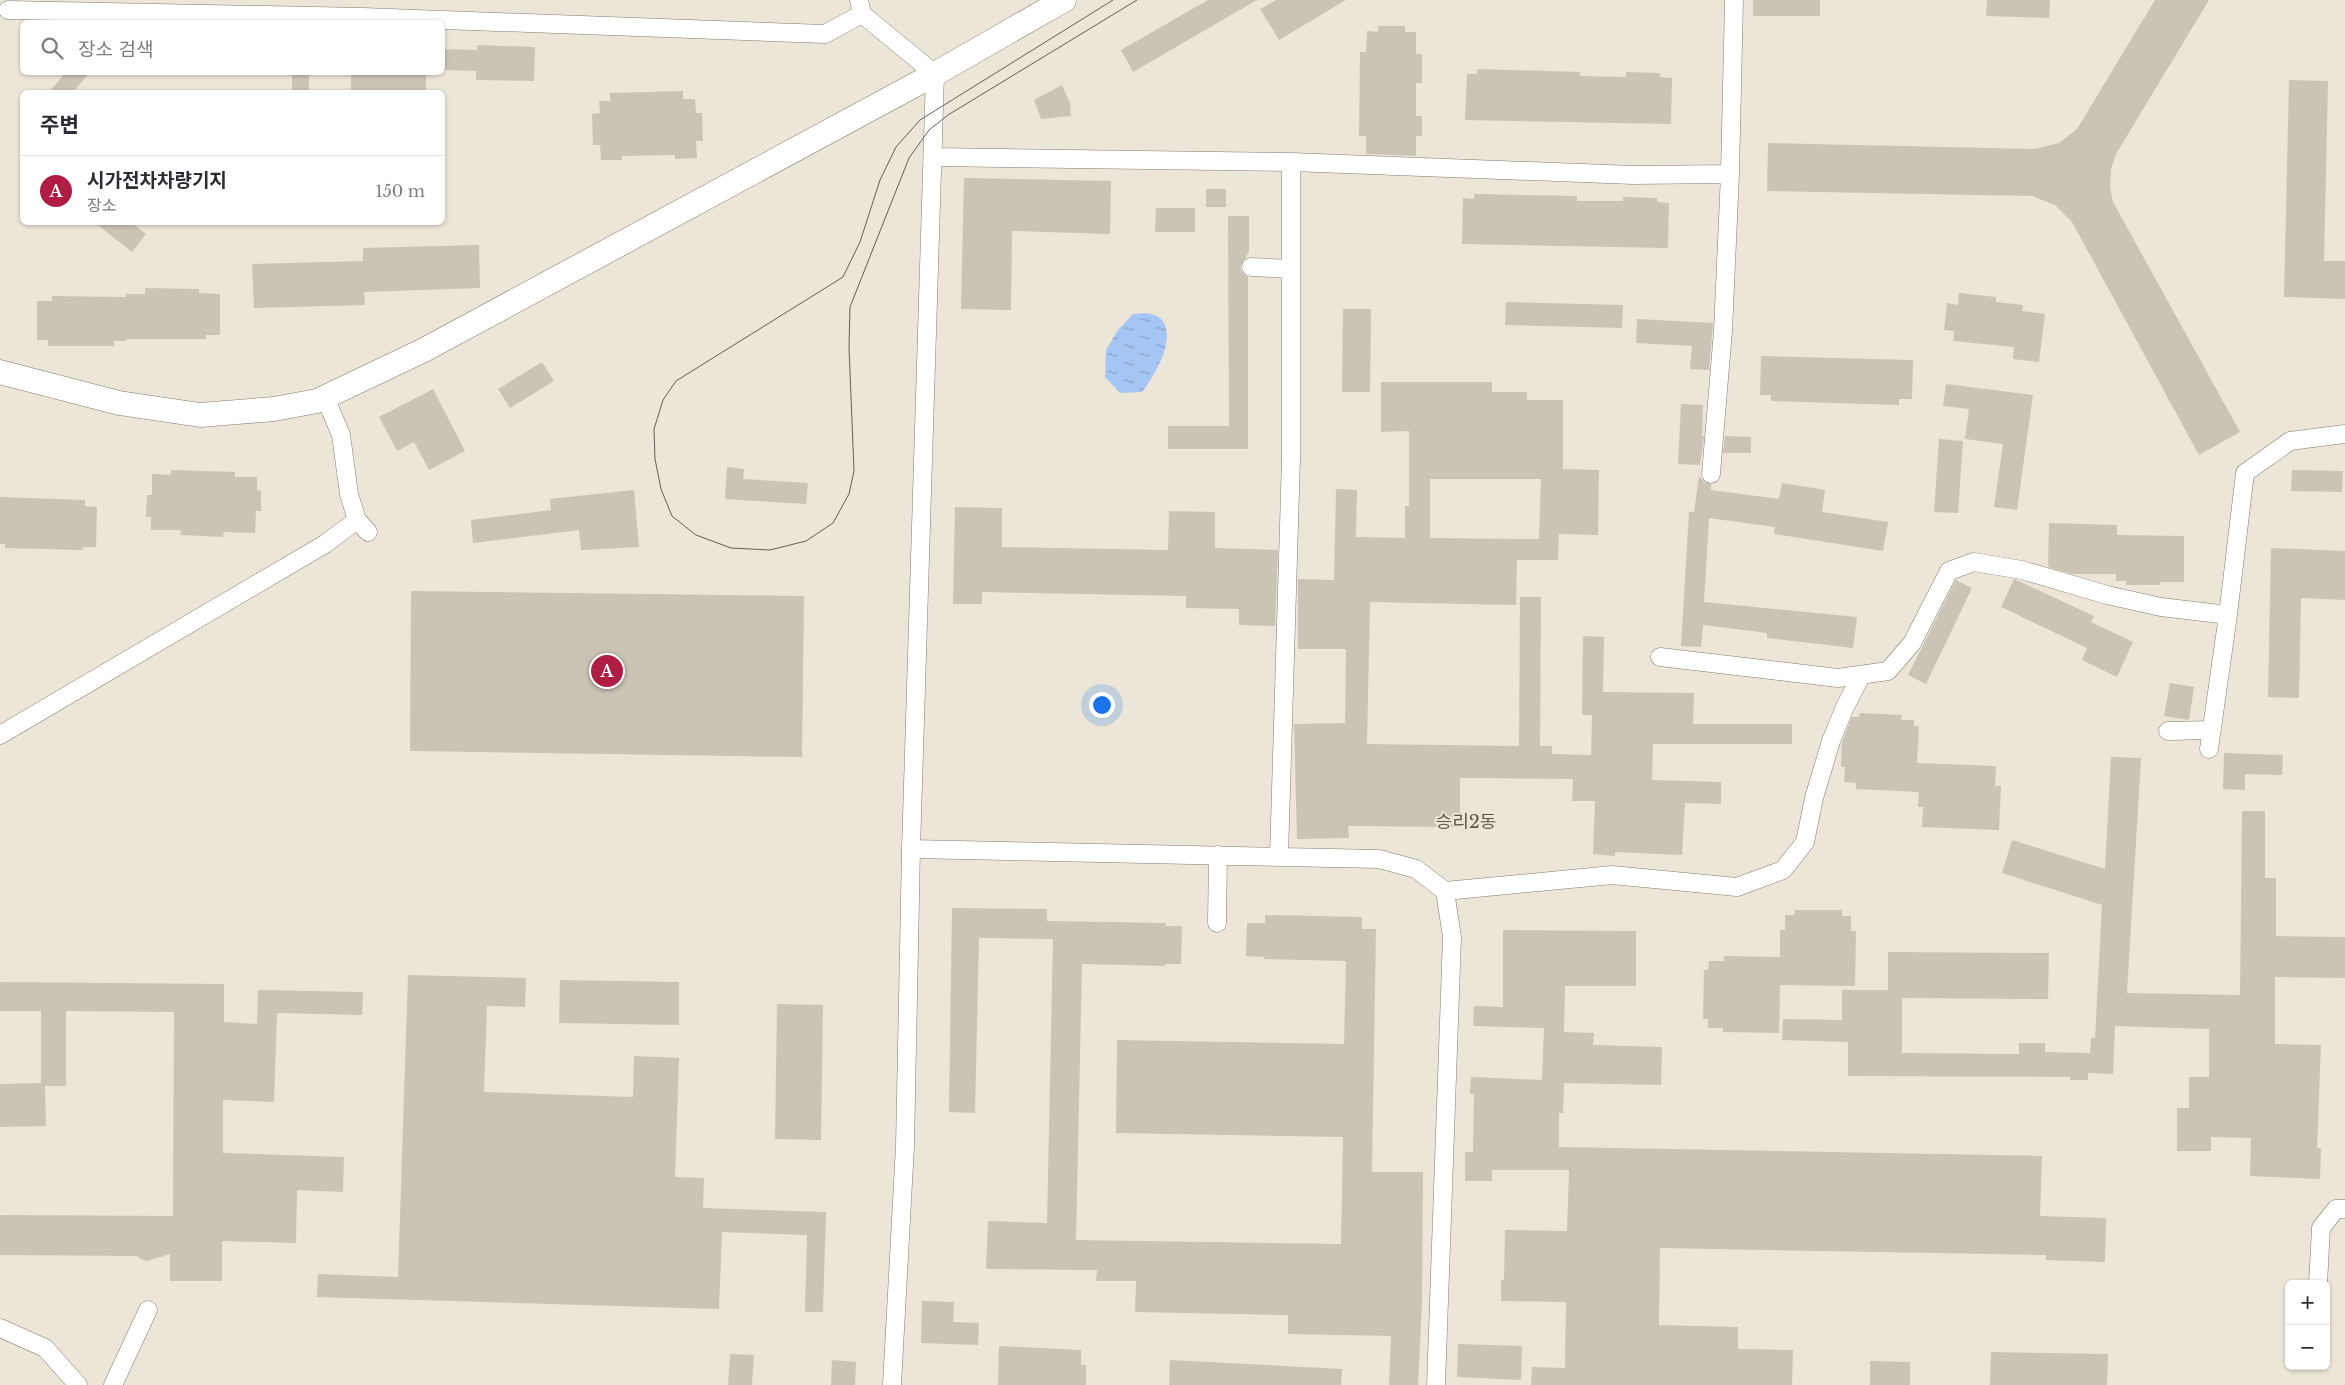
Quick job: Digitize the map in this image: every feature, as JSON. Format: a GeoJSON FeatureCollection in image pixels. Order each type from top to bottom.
{"type":"FeatureCollection","features":[{"type":"Feature","properties":{"kind":"main road"},"geometry":{"type":"LineString","coordinates":[[0,372],[119,403],[200,415],[274,409],[317,401],[424,350],[935,74],[1064,0]]}},
{"type":"Feature","properties":{"kind":"street"},"geometry":{"type":"LineString","coordinates":[[1711,474],[1723,331],[1730,174],[1734,0]]}},
{"type":"Feature","properties":{"kind":"street"},"geometry":{"type":"LineString","coordinates":[[8,10],[340,8],[825,34],[860,7],[935,74],[934,157],[911,849],[905,1146],[892,1385]]}},
{"type":"Feature","properties":{"kind":"street"},"geometry":{"type":"LineString","coordinates":[[934,157],[1291,162],[1633,175],[1730,174]]}},
{"type":"Feature","properties":{"kind":"street"},"geometry":{"type":"LineString","coordinates":[[1279,856],[1291,458],[1291,162]]}},
{"type":"Feature","properties":{"kind":"street"},"geometry":{"type":"LineString","coordinates":[[1252,267],[1291,269]]}},
{"type":"Feature","properties":{"kind":"street"},"geometry":{"type":"LineString","coordinates":[[0,736],[325,544],[363,526],[349,494],[340,436],[325,397]]}},
{"type":"Feature","properties":{"kind":"street"},"geometry":{"type":"LineString","coordinates":[[2209,749],[2228,615],[2245,473],[2290,441],[2345,434]]}},
{"type":"Feature","properties":{"kind":"street"},"geometry":{"type":"LineString","coordinates":[[1660,657],[1838,678],[1888,671],[1912,643],[1949,571],[1974,562],[2022,570],[2161,607],[2228,615]]}},
{"type":"Feature","properties":{"kind":"street"},"geometry":{"type":"LineString","coordinates":[[911,849],[1379,859],[1416,869],[1445,891],[1612,875],[1737,887],[1783,870],[1806,842],[1814,798],[1830,741],[1861,676]]}},
{"type":"Feature","properties":{"kind":"street"},"geometry":{"type":"LineString","coordinates":[[2168,731],[2211,730]]}},
{"type":"Feature","properties":{"kind":"street"},"geometry":{"type":"LineString","coordinates":[[1217,923],[1218,855]]}},
{"type":"Feature","properties":{"kind":"street"},"geometry":{"type":"LineString","coordinates":[[1436,1385],[1452,937],[1445,891]]}},
{"type":"Feature","properties":{"kind":"street"},"geometry":{"type":"LineString","coordinates":[[2318,1280],[2321,1228],[2336,1209],[2345,1209]]}},
{"type":"Feature","properties":{"kind":"street"},"geometry":{"type":"LineString","coordinates":[[113,1385],[148,1310]]}},
{"type":"Feature","properties":{"kind":"street"},"geometry":{"type":"LineString","coordinates":[[0,1328],[45,1348],[78,1385]]}},
{"type":"Feature","properties":{"kind":"water"},"geometry":{"type":"Polygon","coordinates":[[[1146,313],[1161,319],[1166,327],[1166,346],[1158,367],[1142,392],[1120,393],[1105,377],[1106,350],[1118,330],[1133,314],[1146,313]]]}},
{"type":"Feature","properties":{"kind":"building"},"geometry":{"type":"Polygon","coordinates":[[[1208,0],[1257,0],[1133,72],[1121,50],[1208,0]]]}},
{"type":"Feature","properties":{"kind":"building"},"geometry":{"type":"Polygon","coordinates":[[[1276,0],[1346,0],[1279,40],[1260,9],[1276,0]]]}},
{"type":"Feature","properties":{"kind":"building"},"geometry":{"type":"Polygon","coordinates":[[[1753,0],[1820,0],[1820,16],[1753,16],[1753,0]]]}},
{"type":"Feature","properties":{"kind":"building"},"geometry":{"type":"Polygon","coordinates":[[[1987,0],[2050,0],[2049,18],[1986,16],[1987,0]]]}},
{"type":"Feature","properties":{"kind":"building"},"geometry":{"type":"Polygon","coordinates":[[[2155,0],[2209,0],[2116,154],[2111,169],[2110,187],[2113,202],[2240,432],[2199,455],[2072,222],[2055,205],[2032,196],[1767,191],[1768,143],[2034,149],[2059,143],[2077,129],[2155,0]]]}},
{"type":"Feature","properties":{"kind":"building"},"geometry":{"type":"Polygon","coordinates":[[[1378,26],[1405,26],[1405,32],[1416,32],[1416,54],[1422,54],[1422,83],[1416,83],[1416,116],[1422,116],[1422,136],[1416,136],[1416,156],[1366,154],[1366,136],[1359,136],[1360,52],[1366,52],[1367,31],[1378,32],[1378,26]]]}},
{"type":"Feature","properties":{"kind":"building"},"geometry":{"type":"Polygon","coordinates":[[[477,45],[535,47],[534,81],[476,80],[476,71],[445,70],[445,49],[477,50],[477,45]]]}},
{"type":"Feature","properties":{"kind":"building"},"geometry":{"type":"Polygon","coordinates":[[[1477,69],[1580,72],[1580,76],[1626,77],[1626,72],[1660,73],[1660,77],[1672,78],[1671,124],[1465,120],[1467,74],[1477,74],[1477,69]]]}},
{"type":"Feature","properties":{"kind":"building"},"geometry":{"type":"Polygon","coordinates":[[[63,75],[87,75],[75,90],[51,90],[63,75]]]}},
{"type":"Feature","properties":{"kind":"building"},"geometry":{"type":"Polygon","coordinates":[[[292,75],[309,75],[309,90],[292,90],[292,75]]]}},
{"type":"Feature","properties":{"kind":"building"},"geometry":{"type":"Polygon","coordinates":[[[351,75],[426,75],[426,90],[351,90],[351,75]]]}},
{"type":"Feature","properties":{"kind":"building"},"geometry":{"type":"Polygon","coordinates":[[[2289,80],[2328,81],[2324,261],[2345,261],[2345,299],[2284,297],[2289,80]]]}},
{"type":"Feature","properties":{"kind":"building"},"geometry":{"type":"Polygon","coordinates":[[[1062,85],[1070,103],[1071,116],[1041,119],[1034,100],[1062,85]]]}},
{"type":"Feature","properties":{"kind":"building"},"geometry":{"type":"Polygon","coordinates":[[[683,91],[683,99],[695,99],[696,113],[702,113],[703,141],[696,141],[697,158],[675,159],[675,155],[622,156],[622,160],[601,160],[600,145],[593,145],[592,114],[600,113],[599,101],[610,101],[610,93],[683,91]]]}},
{"type":"Feature","properties":{"kind":"building"},"geometry":{"type":"Polygon","coordinates":[[[964,178],[1111,181],[1110,234],[1012,231],[1011,310],[961,309],[964,178]]]}},
{"type":"Feature","properties":{"kind":"building"},"geometry":{"type":"Polygon","coordinates":[[[1206,189],[1226,189],[1226,207],[1206,207],[1206,189]]]}},
{"type":"Feature","properties":{"kind":"building"},"geometry":{"type":"Polygon","coordinates":[[[1474,194],[1577,196],[1577,201],[1623,201],[1623,197],[1657,198],[1657,202],[1669,203],[1668,248],[1462,244],[1463,198],[1474,199],[1474,194]]]}},
{"type":"Feature","properties":{"kind":"building"},"geometry":{"type":"Polygon","coordinates":[[[1156,208],[1195,208],[1195,232],[1155,232],[1156,208]]]}},
{"type":"Feature","properties":{"kind":"building"},"geometry":{"type":"Polygon","coordinates":[[[1228,216],[1249,216],[1249,252],[1240,267],[1242,272],[1248,277],[1248,449],[1168,449],[1168,426],[1229,426],[1228,216]]]}},
{"type":"Feature","properties":{"kind":"building"},"geometry":{"type":"Polygon","coordinates":[[[98,225],[135,225],[146,234],[132,252],[98,225]]]}},
{"type":"Feature","properties":{"kind":"building"},"geometry":{"type":"Polygon","coordinates":[[[479,245],[480,288],[364,292],[365,305],[254,308],[252,264],[363,261],[363,248],[479,245]]]}},
{"type":"Feature","properties":{"kind":"building"},"geometry":{"type":"Polygon","coordinates":[[[145,288],[199,289],[199,293],[220,294],[220,335],[206,335],[206,339],[126,339],[126,341],[114,341],[114,346],[48,346],[48,340],[37,340],[37,301],[52,301],[52,296],[126,297],[126,294],[145,294],[145,288]]]}},
{"type":"Feature","properties":{"kind":"building"},"geometry":{"type":"Polygon","coordinates":[[[1959,293],[1996,297],[1996,302],[2023,305],[2022,311],[2045,314],[2039,362],[2013,359],[2014,347],[1953,341],[1954,331],[1944,330],[1947,303],[1958,305],[1959,293]]]}},
{"type":"Feature","properties":{"kind":"building"},"geometry":{"type":"Polygon","coordinates":[[[1506,302],[1623,305],[1622,328],[1505,325],[1506,302]]]}},
{"type":"Feature","properties":{"kind":"building"},"geometry":{"type":"Polygon","coordinates":[[[1343,309],[1371,309],[1370,392],[1342,392],[1343,309]]]}},
{"type":"Feature","properties":{"kind":"building"},"geometry":{"type":"Polygon","coordinates":[[[1637,319],[1713,323],[1709,370],[1690,369],[1692,346],[1636,343],[1637,319]]]}},
{"type":"Feature","properties":{"kind":"building"},"geometry":{"type":"Polygon","coordinates":[[[1761,356],[1913,360],[1912,399],[1899,399],[1899,405],[1771,401],[1771,395],[1760,395],[1761,356]]]}},
{"type":"Feature","properties":{"kind":"building"},"geometry":{"type":"Polygon","coordinates":[[[542,362],[554,381],[510,408],[498,389],[542,362]]]}},
{"type":"Feature","properties":{"kind":"building"},"geometry":{"type":"Polygon","coordinates":[[[1381,382],[1492,382],[1492,392],[1527,392],[1527,400],[1563,400],[1563,469],[1599,470],[1598,535],[1559,534],[1558,560],[1517,560],[1516,605],[1370,602],[1367,744],[1519,746],[1520,597],[1541,597],[1540,746],[1552,746],[1552,754],[1591,755],[1592,715],[1582,715],[1583,636],[1604,637],[1603,692],[1694,693],[1693,724],[1792,724],[1792,744],[1653,744],[1652,780],[1721,782],[1721,804],[1685,803],[1682,855],[1615,852],[1615,856],[1593,854],[1595,801],[1572,801],[1573,779],[1460,778],[1460,827],[1348,826],[1349,838],[1297,839],[1294,724],[1345,723],[1346,649],[1298,649],[1298,579],[1334,580],[1336,489],[1357,490],[1356,537],[1405,538],[1405,506],[1409,506],[1409,431],[1381,432],[1381,382]],[[1430,479],[1430,538],[1539,539],[1541,479],[1430,479]]]}},
{"type":"Feature","properties":{"kind":"building"},"geometry":{"type":"Polygon","coordinates":[[[1946,384],[2033,395],[2017,510],[1994,507],[2003,444],[1965,439],[1969,409],[1943,406],[1946,384]]]}},
{"type":"Feature","properties":{"kind":"building"},"geometry":{"type":"Polygon","coordinates":[[[433,389],[465,451],[429,470],[414,442],[397,451],[379,417],[433,389]]]}},
{"type":"Feature","properties":{"kind":"building"},"geometry":{"type":"Polygon","coordinates":[[[1681,404],[1703,405],[1702,436],[1704,436],[1700,465],[1678,464],[1681,404]]]}},
{"type":"Feature","properties":{"kind":"building"},"geometry":{"type":"Polygon","coordinates":[[[1725,436],[1751,437],[1751,453],[1723,453],[1725,436]]]}},
{"type":"Feature","properties":{"kind":"building"},"geometry":{"type":"Polygon","coordinates":[[[1939,439],[1963,441],[1958,513],[1934,512],[1939,439]]]}},
{"type":"Feature","properties":{"kind":"building"},"geometry":{"type":"Polygon","coordinates":[[[727,467],[744,469],[743,479],[808,483],[806,504],[725,499],[727,467]]]}},
{"type":"Feature","properties":{"kind":"building"},"geometry":{"type":"Polygon","coordinates":[[[171,470],[235,472],[235,477],[257,477],[257,490],[261,491],[261,511],[256,511],[255,533],[224,532],[223,537],[180,535],[181,530],[151,530],[151,517],[146,517],[147,495],[152,495],[152,474],[171,475],[171,470]]]}},
{"type":"Feature","properties":{"kind":"building"},"geometry":{"type":"Polygon","coordinates":[[[2292,470],[2343,471],[2342,492],[2291,491],[2292,470]]]}},
{"type":"Feature","properties":{"kind":"building"},"geometry":{"type":"Polygon","coordinates":[[[1699,476],[1705,483],[1711,484],[1711,490],[1779,499],[1782,483],[1825,490],[1822,512],[1888,522],[1883,551],[1774,534],[1775,527],[1709,518],[1704,602],[1857,617],[1853,648],[1767,638],[1767,633],[1703,625],[1701,647],[1681,646],[1689,512],[1694,512],[1699,476]]]}},
{"type":"Feature","properties":{"kind":"building"},"geometry":{"type":"Polygon","coordinates":[[[634,490],[639,547],[581,550],[579,530],[473,543],[471,520],[551,510],[550,499],[634,490]]]}},
{"type":"Feature","properties":{"kind":"building"},"geometry":{"type":"Polygon","coordinates":[[[0,497],[85,500],[85,506],[97,507],[96,547],[83,547],[83,550],[5,548],[5,544],[0,544],[0,497]]]}},
{"type":"Feature","properties":{"kind":"building"},"geometry":{"type":"Polygon","coordinates":[[[955,507],[1002,508],[1002,547],[1168,550],[1169,511],[1215,512],[1215,548],[1278,550],[1275,626],[1239,625],[1239,609],[1186,608],[1186,596],[982,592],[982,604],[953,604],[955,507]]]}},
{"type":"Feature","properties":{"kind":"building"},"geometry":{"type":"Polygon","coordinates":[[[2049,523],[2117,525],[2117,535],[2184,536],[2184,582],[2160,582],[2160,585],[2126,585],[2126,581],[2116,581],[2116,574],[2072,574],[2048,567],[2049,523]]]}},
{"type":"Feature","properties":{"kind":"building"},"geometry":{"type":"Polygon","coordinates":[[[2271,548],[2345,551],[2345,600],[2301,598],[2299,698],[2268,697],[2271,548]]]}},
{"type":"Feature","properties":{"kind":"building"},"geometry":{"type":"Polygon","coordinates":[[[2014,579],[2094,616],[2091,622],[2133,642],[2117,677],[2082,660],[2087,648],[2001,607],[2014,579]]]}},
{"type":"Feature","properties":{"kind":"building"},"geometry":{"type":"Polygon","coordinates":[[[1956,580],[1972,588],[1926,684],[1908,675],[1956,580]]]}},
{"type":"Feature","properties":{"kind":"building"},"geometry":{"type":"Polygon","coordinates":[[[411,591],[804,596],[802,757],[410,751],[411,591]]]}},
{"type":"Feature","properties":{"kind":"building"},"geometry":{"type":"Polygon","coordinates":[[[2170,683],[2194,687],[2189,720],[2164,716],[2170,683]]]}},
{"type":"Feature","properties":{"kind":"building"},"geometry":{"type":"Polygon","coordinates":[[[1860,713],[1902,715],[1901,720],[1914,720],[1914,726],[1919,726],[1917,763],[1996,766],[1995,786],[2001,786],[1999,830],[1922,827],[1923,807],[1918,807],[1919,792],[1856,789],[1856,783],[1844,782],[1845,767],[1841,767],[1842,742],[1852,717],[1859,717],[1860,713]]]}},
{"type":"Feature","properties":{"kind":"building"},"geometry":{"type":"Polygon","coordinates":[[[2224,753],[2283,755],[2282,775],[2245,774],[2245,790],[2223,789],[2224,753]]]}},
{"type":"Feature","properties":{"kind":"building"},"geometry":{"type":"Polygon","coordinates":[[[2111,757],[2141,758],[2127,993],[2240,995],[2242,811],[2265,811],[2265,878],[2276,878],[2276,936],[2345,937],[2345,978],[2275,977],[2275,1044],[2321,1045],[2317,1148],[2321,1148],[2320,1179],[2250,1176],[2251,1138],[2211,1137],[2211,1151],[2177,1151],[2177,1108],[2189,1108],[2189,1077],[2209,1077],[2209,1029],[2115,1026],[2113,1074],[2088,1073],[2088,1080],[2070,1080],[2070,1077],[1848,1076],[1848,1042],[1782,1040],[1783,1019],[1842,1020],[1842,990],[1888,990],[1888,952],[2049,953],[2048,999],[1902,998],[1902,1053],[2019,1054],[2019,1043],[2045,1043],[2045,1052],[2090,1053],[2091,1038],[2095,1038],[2102,905],[2002,873],[2012,840],[2105,869],[2111,757]]]}},
{"type":"Feature","properties":{"kind":"building"},"geometry":{"type":"Polygon","coordinates":[[[952,908],[1047,909],[1047,921],[1166,923],[1166,926],[1182,926],[1181,964],[1165,964],[1165,966],[1082,964],[1076,1240],[1341,1244],[1343,1137],[1116,1133],[1117,1040],[1344,1044],[1346,961],[1264,959],[1264,957],[1246,956],[1247,923],[1265,923],[1265,915],[1362,917],[1362,929],[1376,929],[1372,1172],[1423,1172],[1422,1303],[1418,1385],[1389,1385],[1391,1336],[1288,1334],[1288,1315],[1135,1312],[1136,1281],[1096,1281],[1097,1270],[986,1269],[988,1221],[1047,1223],[1053,939],[979,938],[975,1113],[949,1112],[952,908]]]}},
{"type":"Feature","properties":{"kind":"building"},"geometry":{"type":"Polygon","coordinates":[[[1795,910],[1842,910],[1842,916],[1851,916],[1851,931],[1856,931],[1855,986],[1780,985],[1779,1033],[1723,1032],[1723,1028],[1708,1028],[1708,1019],[1703,1019],[1704,970],[1708,970],[1709,961],[1724,961],[1724,956],[1780,957],[1780,930],[1785,930],[1785,915],[1794,915],[1795,910]]]}},
{"type":"Feature","properties":{"kind":"building"},"geometry":{"type":"Polygon","coordinates":[[[1503,930],[1636,931],[1636,986],[1565,986],[1564,1032],[1594,1033],[1593,1045],[1662,1047],[1661,1085],[1564,1083],[1563,1113],[1559,1113],[1559,1147],[2042,1156],[2040,1216],[2106,1218],[2105,1262],[2046,1260],[2046,1255],[1660,1248],[1659,1325],[1738,1327],[1738,1349],[1793,1350],[1792,1385],[1531,1385],[1532,1367],[1565,1368],[1566,1302],[1501,1301],[1501,1280],[1504,1280],[1505,1230],[1567,1231],[1569,1170],[1492,1170],[1492,1181],[1465,1181],[1465,1152],[1473,1152],[1474,1094],[1470,1094],[1471,1077],[1542,1080],[1544,1028],[1473,1026],[1474,1006],[1503,1007],[1503,930]]]}},
{"type":"Feature","properties":{"kind":"building"},"geometry":{"type":"Polygon","coordinates":[[[408,975],[526,978],[525,1007],[487,1006],[484,1092],[633,1097],[634,1056],[679,1058],[675,1177],[704,1178],[703,1208],[826,1212],[823,1312],[805,1312],[807,1235],[722,1232],[719,1309],[317,1297],[318,1274],[398,1277],[408,975]]]}},
{"type":"Feature","properties":{"kind":"building"},"geometry":{"type":"Polygon","coordinates":[[[560,980],[679,982],[679,1025],[559,1023],[560,980]]]}},
{"type":"Feature","properties":{"kind":"building"},"geometry":{"type":"Polygon","coordinates":[[[0,982],[224,984],[224,1022],[257,1024],[258,990],[363,992],[362,1015],[277,1013],[274,1102],[223,1100],[223,1153],[344,1157],[343,1192],[297,1190],[296,1243],[222,1241],[222,1281],[170,1281],[170,1254],[147,1261],[137,1256],[0,1255],[0,1215],[173,1216],[174,1012],[66,1011],[66,1086],[45,1086],[46,1126],[0,1127],[0,1084],[41,1083],[41,1011],[0,1011],[0,982]]]}},
{"type":"Feature","properties":{"kind":"building"},"geometry":{"type":"Polygon","coordinates":[[[777,1004],[823,1005],[821,1140],[775,1139],[777,1004]]]}},
{"type":"Feature","properties":{"kind":"building"},"geometry":{"type":"Polygon","coordinates":[[[922,1301],[954,1302],[953,1322],[979,1323],[978,1345],[921,1343],[922,1301]]]}},
{"type":"Feature","properties":{"kind":"building"},"geometry":{"type":"Polygon","coordinates":[[[1458,1344],[1522,1346],[1521,1380],[1457,1377],[1458,1344]]]}},
{"type":"Feature","properties":{"kind":"building"},"geometry":{"type":"Polygon","coordinates":[[[999,1346],[1081,1350],[1081,1365],[1086,1365],[1086,1385],[998,1385],[999,1346]]]}},
{"type":"Feature","properties":{"kind":"building"},"geometry":{"type":"Polygon","coordinates":[[[1991,1352],[2108,1354],[2107,1385],[1990,1385],[1991,1352]]]}},
{"type":"Feature","properties":{"kind":"building"},"geometry":{"type":"Polygon","coordinates":[[[730,1354],[754,1355],[752,1385],[728,1385],[730,1354]]]}},
{"type":"Feature","properties":{"kind":"building"},"geometry":{"type":"Polygon","coordinates":[[[832,1360],[856,1362],[855,1385],[831,1385],[832,1360]]]}},
{"type":"Feature","properties":{"kind":"building"},"geometry":{"type":"Polygon","coordinates":[[[1170,1360],[1342,1369],[1341,1385],[1169,1385],[1170,1360]]]}},
{"type":"Feature","properties":{"kind":"building"},"geometry":{"type":"Polygon","coordinates":[[[1870,1361],[1910,1362],[1910,1385],[1870,1385],[1870,1361]]]}},
{"type":"Feature","properties":{"kind":"tram line"},"geometry":{"type":"LineString","coordinates":[[1113,0],[920,120],[896,147],[880,180],[860,242],[843,277],[676,381],[663,400],[654,429],[655,459],[661,489],[672,516],[696,535],[731,548],[770,550],[806,541],[833,523],[849,494],[854,471],[849,347],[850,307],[909,158],[929,130],[948,115],[1137,0]]}},
{"type":"Feature","properties":{"kind":"place","name":"시가전차차량기지"},"geometry":{"type":"Point","coordinates":[607,671]}},
{"type":"Feature","properties":{"kind":"district","name":"승리2동"},"geometry":{"type":"Point","coordinates":[1466,822]}}]}
